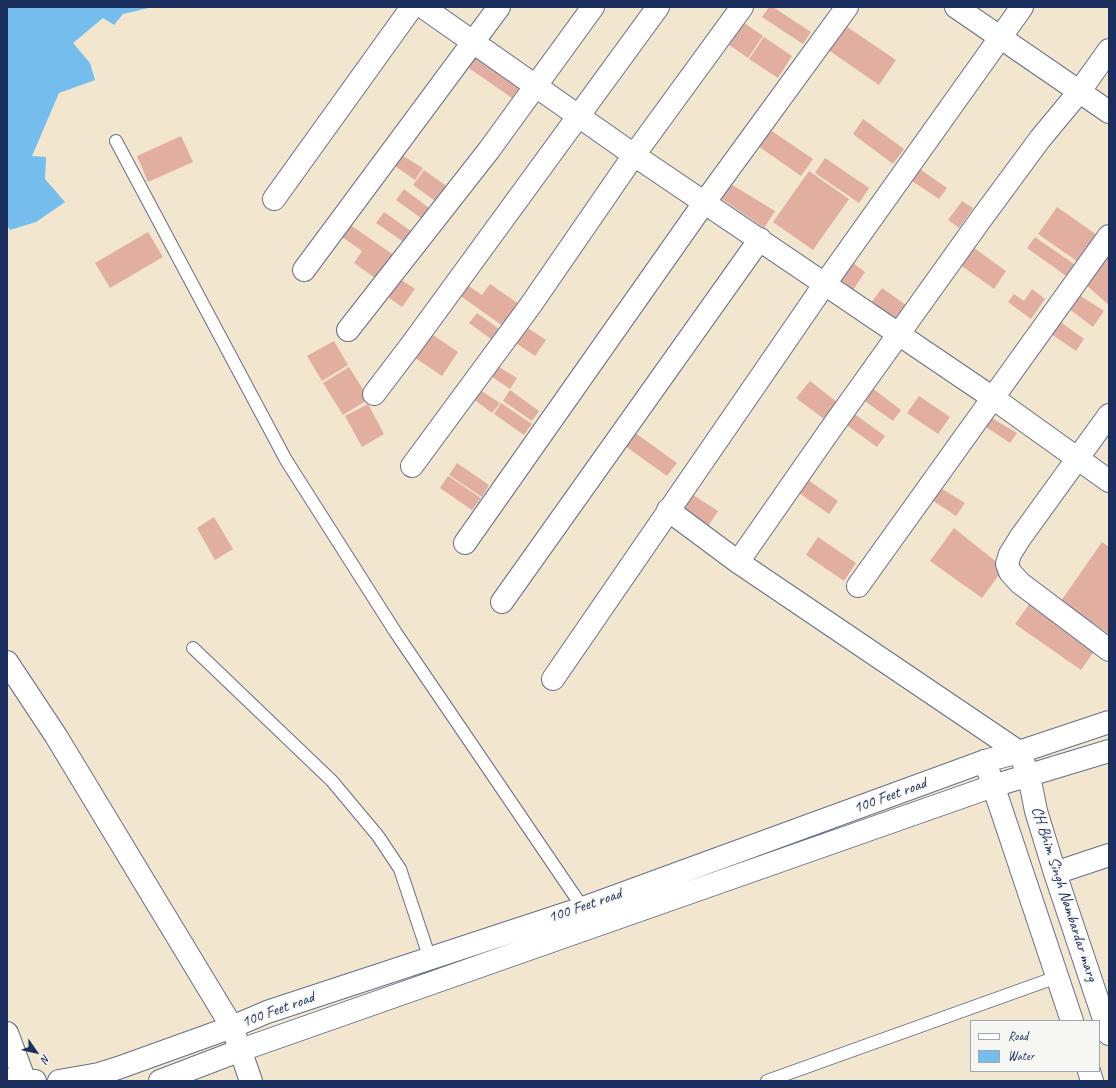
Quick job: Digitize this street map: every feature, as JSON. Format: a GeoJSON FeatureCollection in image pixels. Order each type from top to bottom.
{"type":"FeatureCollection","features":[{"type":"Feature","properties":{"kind":"street"},"geometry":{"type":"LineString","coordinates":[[274,199],[412,7]]}},
{"type":"Feature","properties":{"kind":"street"},"geometry":{"type":"LineString","coordinates":[[423,7],[634,155],[760,239],[824,286],[899,333],[1109,481]]}},
{"type":"Feature","properties":{"kind":"street"},"geometry":{"type":"LineString","coordinates":[[304,270],[499,7]]}},
{"type":"Feature","properties":{"kind":"street"},"geometry":{"type":"LineString","coordinates":[[348,330],[536,87],[593,7]]}},
{"type":"Feature","properties":{"kind":"street"},"geometry":{"type":"LineString","coordinates":[[374,394],[658,7]]}},
{"type":"Feature","properties":{"kind":"street"},"geometry":{"type":"LineString","coordinates":[[412,466],[530,306],[634,155],[742,7]]}},
{"type":"Feature","properties":{"kind":"street"},"geometry":{"type":"LineString","coordinates":[[465,543],[704,203],[847,7]]}},
{"type":"Feature","properties":{"kind":"street"},"geometry":{"type":"LineString","coordinates":[[956,7],[1109,112]]}},
{"type":"Feature","properties":{"kind":"street"},"geometry":{"type":"LineString","coordinates":[[553,679],[668,510],[824,286],[1022,7]]}},
{"type":"Feature","properties":{"kind":"street"},"geometry":{"type":"LineString","coordinates":[[738,562],[899,333],[1031,151],[1079,92],[1109,50]]}},
{"type":"Feature","properties":{"kind":"street"},"geometry":{"type":"LineString","coordinates":[[858,586],[1109,236]]}},
{"type":"Feature","properties":{"kind":"street"},"geometry":{"type":"LineString","coordinates":[[502,602],[760,239]]}},
{"type":"Feature","properties":{"kind":"street"},"geometry":{"type":"LineString","coordinates":[[1109,415],[1020,538],[1010,554],[1008,564],[1010,572],[1020,583],[1109,650]]}},
{"type":"Feature","properties":{"kind":"street"},"geometry":{"type":"LineString","coordinates":[[668,510],[738,562],[1019,752]]}},
{"type":"Feature","properties":{"kind":"street"},"geometry":{"type":"LineString","coordinates":[[7,662],[56,736],[232,1027],[252,1081]]}},
{"type":"Feature","properties":{"kind":"street","name":"100 Feet road"},"geometry":{"type":"LineString","coordinates":[[59,1081],[99,1074],[152,1056],[232,1027],[266,1012],[583,908],[985,761],[1019,752],[1109,722]]}},
{"type":"Feature","properties":{"kind":"street","name":"100 Feet road"},"geometry":{"type":"LineString","coordinates":[[160,1081],[241,1050],[993,786],[1109,751]]}},
{"type":"Feature","properties":{"kind":"street","name":"CH Bhim Singh Nambardar marg"},"geometry":{"type":"LineString","coordinates":[[1019,752],[1029,776],[1036,811],[1055,873],[1109,1034]]}},
{"type":"Feature","properties":{"kind":"street","name":"CH Bhim Singh Nambardar marg"},"geometry":{"type":"LineString","coordinates":[[985,761],[1072,1020]]}},
{"type":"Feature","properties":{"kind":"street"},"geometry":{"type":"LineString","coordinates":[[1055,873],[1109,855]]}},
{"type":"Feature","properties":{"kind":"street"},"geometry":{"type":"LineString","coordinates":[[7,1033],[25,1081]]}},
{"type":"Feature","properties":{"kind":"street"},"geometry":{"type":"LineString","coordinates":[[152,1056],[160,1081]]}},
{"type":"Feature","properties":{"kind":"street"},"geometry":{"type":"LineString","coordinates":[[7,1080],[35,1081]]}},
{"type":"Feature","properties":{"kind":"lane"},"geometry":{"type":"LineString","coordinates":[[116,141],[286,460],[396,634],[583,908]]}},
{"type":"Feature","properties":{"kind":"lane"},"geometry":{"type":"LineString","coordinates":[[193,648],[332,781],[378,836],[400,869],[430,959]]}},
{"type":"Feature","properties":{"kind":"lane"},"geometry":{"type":"LineString","coordinates":[[767,1081],[1058,977]]}},
{"type":"Feature","properties":{"kind":"water"},"geometry":{"type":"Polygon","coordinates":[[[7,7],[153,7],[123,14],[114,25],[103,18],[73,43],[90,63],[95,80],[59,93],[32,156],[46,157],[45,179],[65,202],[36,222],[10,230],[7,225],[7,7]]]}},
{"type":"Feature","properties":{"kind":"building"},"geometry":{"type":"Polygon","coordinates":[[[769,7],[773,7],[811,32],[803,44],[762,17],[769,7]]]}},
{"type":"Feature","properties":{"kind":"building"},"geometry":{"type":"Polygon","coordinates":[[[737,18],[763,36],[748,58],[722,40],[737,18]]]}},
{"type":"Feature","properties":{"kind":"building"},"geometry":{"type":"Polygon","coordinates":[[[840,22],[896,60],[879,85],[824,47],[840,22]]]}},
{"type":"Feature","properties":{"kind":"building"},"geometry":{"type":"Polygon","coordinates":[[[764,37],[792,56],[778,78],[749,59],[764,37]]]}},
{"type":"Feature","properties":{"kind":"building"},"geometry":{"type":"Polygon","coordinates":[[[472,51],[521,85],[512,98],[463,64],[472,51]]]}},
{"type":"Feature","properties":{"kind":"building"},"geometry":{"type":"Polygon","coordinates":[[[863,119],[904,149],[893,164],[853,134],[863,119]]]}},
{"type":"Feature","properties":{"kind":"building"},"geometry":{"type":"Polygon","coordinates":[[[763,125],[813,159],[801,176],[751,141],[763,125]]]}},
{"type":"Feature","properties":{"kind":"building"},"geometry":{"type":"Polygon","coordinates":[[[181,136],[193,162],[148,182],[137,156],[181,136]]]}},
{"type":"Feature","properties":{"kind":"building"},"geometry":{"type":"Polygon","coordinates":[[[400,154],[423,168],[415,180],[392,164],[400,154]]]}},
{"type":"Feature","properties":{"kind":"building"},"geometry":{"type":"Polygon","coordinates":[[[825,158],[869,188],[859,203],[815,173],[825,158]]]}},
{"type":"Feature","properties":{"kind":"building"},"geometry":{"type":"Polygon","coordinates":[[[914,165],[947,188],[939,199],[906,177],[914,165]]]}},
{"type":"Feature","properties":{"kind":"building"},"geometry":{"type":"Polygon","coordinates":[[[424,170],[452,190],[441,205],[413,185],[424,170]]]}},
{"type":"Feature","properties":{"kind":"building"},"geometry":{"type":"Polygon","coordinates":[[[809,171],[849,199],[813,250],[773,222],[809,171]]]}},
{"type":"Feature","properties":{"kind":"building"},"geometry":{"type":"Polygon","coordinates":[[[729,183],[775,211],[764,228],[719,197],[729,183]]]}},
{"type":"Feature","properties":{"kind":"building"},"geometry":{"type":"Polygon","coordinates":[[[404,189],[433,211],[425,221],[396,200],[404,189]]]}},
{"type":"Feature","properties":{"kind":"building"},"geometry":{"type":"Polygon","coordinates":[[[962,201],[973,208],[959,228],[948,220],[962,201]]]}},
{"type":"Feature","properties":{"kind":"building"},"geometry":{"type":"Polygon","coordinates":[[[1057,207],[1097,235],[1078,262],[1038,234],[1057,207]]]}},
{"type":"Feature","properties":{"kind":"building"},"geometry":{"type":"Polygon","coordinates":[[[384,212],[415,234],[408,245],[376,223],[384,212]]]}},
{"type":"Feature","properties":{"kind":"building"},"geometry":{"type":"Polygon","coordinates":[[[346,222],[398,258],[381,282],[354,263],[362,251],[338,234],[346,222]]]}},
{"type":"Feature","properties":{"kind":"building"},"geometry":{"type":"Polygon","coordinates":[[[148,232],[163,257],[110,288],[95,263],[148,232]]]}},
{"type":"Feature","properties":{"kind":"building"},"geometry":{"type":"Polygon","coordinates":[[[1035,237],[1077,266],[1069,278],[1027,248],[1035,237]]]}},
{"type":"Feature","properties":{"kind":"building"},"geometry":{"type":"Polygon","coordinates":[[[967,243],[1006,271],[994,289],[955,261],[967,243]]]}},
{"type":"Feature","properties":{"kind":"building"},"geometry":{"type":"Polygon","coordinates":[[[1105,255],[1109,258],[1109,305],[1086,285],[1105,255]]]}},
{"type":"Feature","properties":{"kind":"building"},"geometry":{"type":"Polygon","coordinates":[[[845,257],[865,272],[853,290],[832,275],[845,257]]]}},
{"type":"Feature","properties":{"kind":"building"},"geometry":{"type":"Polygon","coordinates":[[[394,275],[415,289],[402,307],[382,293],[394,275]]]}},
{"type":"Feature","properties":{"kind":"building"},"geometry":{"type":"Polygon","coordinates":[[[463,282],[482,295],[490,284],[519,304],[503,326],[455,292],[463,282]]]}},
{"type":"Feature","properties":{"kind":"building"},"geometry":{"type":"Polygon","coordinates":[[[882,288],[906,305],[895,320],[871,303],[882,288]]]}},
{"type":"Feature","properties":{"kind":"building"},"geometry":{"type":"Polygon","coordinates":[[[1032,289],[1045,299],[1031,319],[1008,302],[1014,294],[1024,301],[1032,289]]]}},
{"type":"Feature","properties":{"kind":"building"},"geometry":{"type":"Polygon","coordinates":[[[1076,293],[1104,311],[1093,327],[1068,308],[1076,293]]]}},
{"type":"Feature","properties":{"kind":"building"},"geometry":{"type":"Polygon","coordinates":[[[477,313],[502,331],[495,342],[469,323],[477,313]]]}},
{"type":"Feature","properties":{"kind":"building"},"geometry":{"type":"Polygon","coordinates":[[[1052,316],[1084,339],[1076,351],[1044,329],[1052,316]]]}},
{"type":"Feature","properties":{"kind":"building"},"geometry":{"type":"Polygon","coordinates":[[[520,323],[546,340],[535,356],[510,339],[520,323]]]}},
{"type":"Feature","properties":{"kind":"building"},"geometry":{"type":"Polygon","coordinates":[[[430,333],[458,352],[442,376],[414,357],[430,333]]]}},
{"type":"Feature","properties":{"kind":"building"},"geometry":{"type":"Polygon","coordinates":[[[334,341],[348,365],[322,381],[307,356],[334,341]]]}},
{"type":"Feature","properties":{"kind":"building"},"geometry":{"type":"Polygon","coordinates":[[[494,364],[517,378],[510,389],[488,374],[494,364]]]}},
{"type":"Feature","properties":{"kind":"building"},"geometry":{"type":"Polygon","coordinates":[[[349,367],[369,399],[343,415],[323,383],[349,367]]]}},
{"type":"Feature","properties":{"kind":"building"},"geometry":{"type":"Polygon","coordinates":[[[810,381],[837,402],[824,419],[796,398],[810,381]]]}},
{"type":"Feature","properties":{"kind":"building"},"geometry":{"type":"Polygon","coordinates":[[[868,385],[901,410],[893,421],[859,397],[868,385]]]}},
{"type":"Feature","properties":{"kind":"building"},"geometry":{"type":"Polygon","coordinates":[[[477,388],[500,403],[492,413],[472,398],[477,388]]]}},
{"type":"Feature","properties":{"kind":"building"},"geometry":{"type":"Polygon","coordinates":[[[510,390],[539,411],[532,421],[503,401],[510,390]]]}},
{"type":"Feature","properties":{"kind":"building"},"geometry":{"type":"Polygon","coordinates":[[[919,396],[950,417],[938,434],[907,413],[919,396]]]}},
{"type":"Feature","properties":{"kind":"building"},"geometry":{"type":"Polygon","coordinates":[[[501,403],[532,424],[524,435],[494,414],[501,403]]]}},
{"type":"Feature","properties":{"kind":"building"},"geometry":{"type":"Polygon","coordinates":[[[368,404],[384,434],[362,447],[345,416],[368,404]]]}},
{"type":"Feature","properties":{"kind":"building"},"geometry":{"type":"Polygon","coordinates":[[[849,410],[885,436],[877,447],[841,421],[849,410]]]}},
{"type":"Feature","properties":{"kind":"building"},"geometry":{"type":"Polygon","coordinates":[[[990,417],[1017,433],[1010,443],[983,425],[990,417]]]}},
{"type":"Feature","properties":{"kind":"building"},"geometry":{"type":"Polygon","coordinates":[[[631,430],[677,463],[667,476],[621,443],[631,430]]]}},
{"type":"Feature","properties":{"kind":"building"},"geometry":{"type":"Polygon","coordinates":[[[457,463],[489,485],[482,497],[449,475],[457,463]]]}},
{"type":"Feature","properties":{"kind":"building"},"geometry":{"type":"Polygon","coordinates":[[[801,475],[838,501],[829,514],[792,488],[801,475]]]}},
{"type":"Feature","properties":{"kind":"building"},"geometry":{"type":"Polygon","coordinates":[[[448,476],[481,498],[472,510],[440,488],[448,476]]]}},
{"type":"Feature","properties":{"kind":"building"},"geometry":{"type":"Polygon","coordinates":[[[934,484],[965,503],[956,516],[926,496],[934,484]]]}},
{"type":"Feature","properties":{"kind":"building"},"geometry":{"type":"Polygon","coordinates":[[[687,491],[718,511],[707,528],[678,506],[687,491]]]}},
{"type":"Feature","properties":{"kind":"building"},"geometry":{"type":"Polygon","coordinates":[[[214,517],[233,549],[215,560],[197,528],[214,517]]]}},
{"type":"Feature","properties":{"kind":"building"},"geometry":{"type":"Polygon","coordinates":[[[954,528],[1004,568],[982,598],[930,561],[954,528]]]}},
{"type":"Feature","properties":{"kind":"building"},"geometry":{"type":"Polygon","coordinates":[[[818,537],[856,563],[844,581],[806,555],[818,537]]]}},
{"type":"Feature","properties":{"kind":"building"},"geometry":{"type":"Polygon","coordinates":[[[1102,542],[1109,547],[1109,634],[1061,601],[1102,542]]]}},
{"type":"Feature","properties":{"kind":"building"},"geometry":{"type":"Polygon","coordinates":[[[1033,599],[1099,644],[1081,670],[1015,624],[1033,599]]]}}]}
